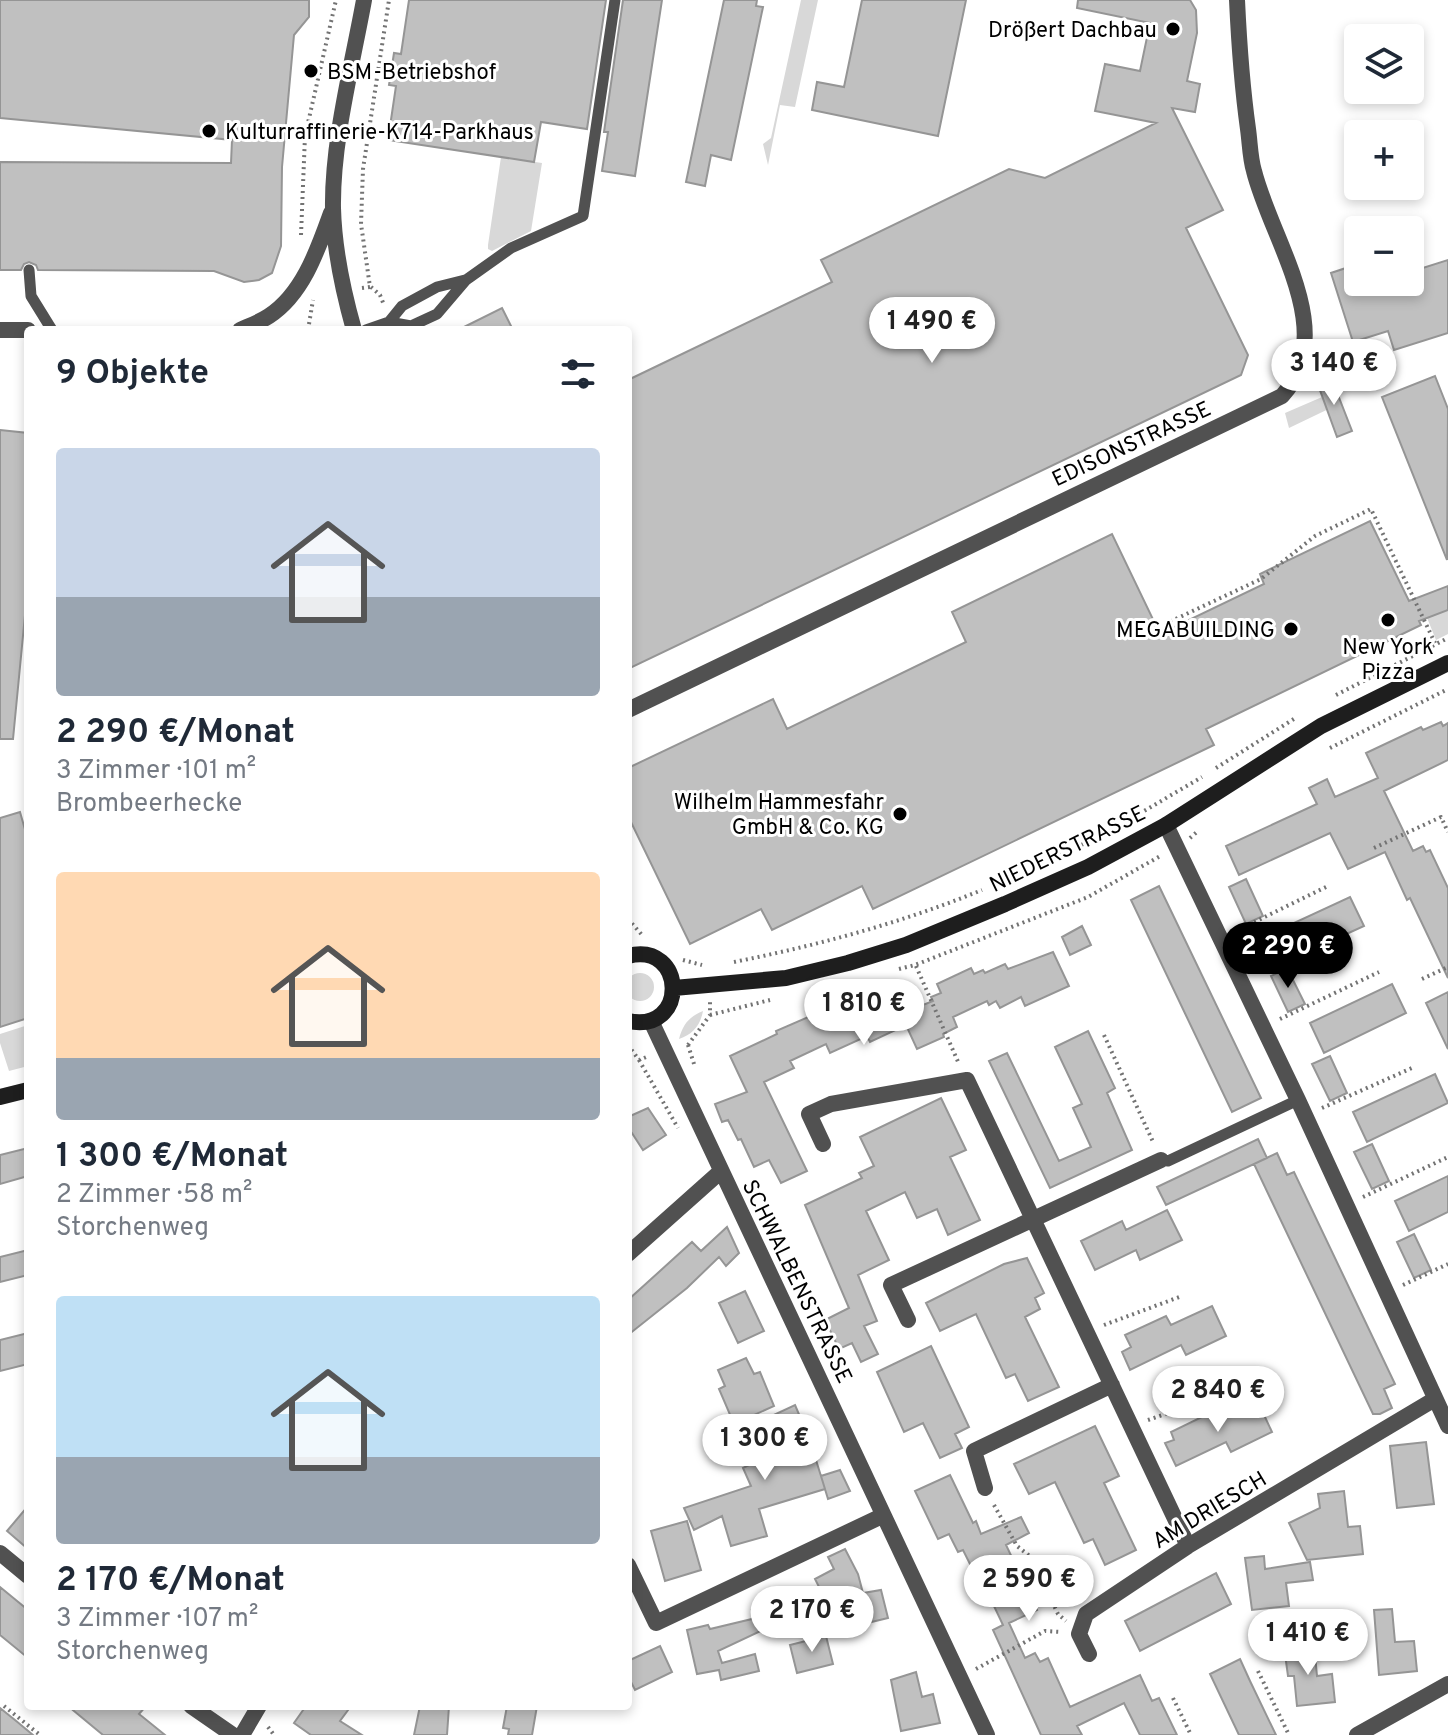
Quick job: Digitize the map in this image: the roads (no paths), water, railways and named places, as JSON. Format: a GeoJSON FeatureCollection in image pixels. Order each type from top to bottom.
{"type":"FeatureCollection","features":[{"type":"Feature","properties":{"kind":"street"},"geometry":{"type":"LineString","coordinates":[[353,326],[343,291],[333,208],[346,92],[364,0]]}},
{"type":"Feature","properties":{"kind":"street","name":"EDISONSTRASSE"},"geometry":{"type":"LineString","coordinates":[[632,708],[1282,396],[1293,384],[1302,368],[1305,340],[1303,311],[1253,170],[1241,76],[1237,0]]}},
{"type":"Feature","properties":{"kind":"street"},"geometry":{"type":"LineString","coordinates":[[249,326],[269,317],[295,290],[319,245],[333,208]]}},
{"type":"Feature","properties":{"kind":"street"},"geometry":{"type":"LineString","coordinates":[[0,330],[24,330]]}},
{"type":"Feature","properties":{"kind":"street","name":"NIEDERSTRASSE"},"geometry":{"type":"LineString","coordinates":[[674,988],[786,978],[906,945],[1088,867],[1166,825],[1321,726],[1447,664]]}},
{"type":"Feature","properties":{"kind":"street"},"geometry":{"type":"LineString","coordinates":[[1166,825],[1302,1108],[1448,1426]]}},
{"type":"Feature","properties":{"kind":"street"},"geometry":{"type":"LineString","coordinates":[[632,956],[644,954],[656,958],[665,966],[674,988],[667,1009],[651,1021],[632,1022]]}},
{"type":"Feature","properties":{"kind":"street","name":"SCHWALBENSTRASSE"},"geometry":{"type":"LineString","coordinates":[[651,1021],[987,1735]]}},
{"type":"Feature","properties":{"kind":"street"},"geometry":{"type":"LineString","coordinates":[[823,1144],[809,1114],[831,1104],[967,1080],[1188,1546]]}},
{"type":"Feature","properties":{"kind":"street"},"geometry":{"type":"LineString","coordinates":[[0,1097],[24,1091]]}},
{"type":"Feature","properties":{"kind":"street"},"geometry":{"type":"LineString","coordinates":[[908,1320],[891,1285],[1161,1160]]}},
{"type":"Feature","properties":{"kind":"street"},"geometry":{"type":"LineString","coordinates":[[632,1250],[720,1172]]}},
{"type":"Feature","properties":{"kind":"street"},"geometry":{"type":"LineString","coordinates":[[985,1488],[974,1451],[1112,1385]]}},
{"type":"Feature","properties":{"kind":"street","name":"AM DRIESCH"},"geometry":{"type":"LineString","coordinates":[[1089,1654],[1079,1634],[1086,1614],[1188,1546],[1435,1399]]}},
{"type":"Feature","properties":{"kind":"street"},"geometry":{"type":"LineString","coordinates":[[632,1573],[656,1623],[882,1516]]}},
{"type":"Feature","properties":{"kind":"street"},"geometry":{"type":"LineString","coordinates":[[0,1553],[24,1573]]}},
{"type":"Feature","properties":{"kind":"street"},"geometry":{"type":"LineString","coordinates":[[1357,1735],[1448,1684]]}},
{"type":"Feature","properties":{"kind":"street"},"geometry":{"type":"LineString","coordinates":[[197,1710],[233,1735]]}},
{"type":"Feature","properties":{"kind":"street"},"geometry":{"type":"LineString","coordinates":[[242,1735],[257,1710]]}},
{"type":"Feature","properties":{"kind":"lane"},"geometry":{"type":"LineString","coordinates":[[378,326],[389,322],[411,326],[437,314],[466,280],[511,248],[583,216],[615,0]]}},
{"type":"Feature","properties":{"kind":"lane"},"geometry":{"type":"LineString","coordinates":[[29,270],[31,296],[50,326]]}},
{"type":"Feature","properties":{"kind":"lane"},"geometry":{"type":"LineString","coordinates":[[389,322],[402,306],[422,295],[437,287],[466,280]]}},
{"type":"Feature","properties":{"kind":"lane"},"geometry":{"type":"LineString","coordinates":[[1161,1160],[1168,1161],[1302,1108]]}},
{"type":"Feature","properties":{"kind":"place","name":"Drößert Dachbau"},"geometry":{"type":"Point","coordinates":[1173,29]}},
{"type":"Feature","properties":{"kind":"place","name":"BSM-Betriebshof"},"geometry":{"type":"Point","coordinates":[311,71]}},
{"type":"Feature","properties":{"kind":"place","name":"Kulturraffinerie-K714-Parkhaus"},"geometry":{"type":"Point","coordinates":[209,131]}},
{"type":"Feature","properties":{"kind":"place","name":"New York Pizza"},"geometry":{"type":"Point","coordinates":[1388,620]}},
{"type":"Feature","properties":{"kind":"place","name":"MEGABUILDING"},"geometry":{"type":"Point","coordinates":[1291,629]}},
{"type":"Feature","properties":{"kind":"place","name":"Wilhelm Hammesfahr GmbH & Co. KG"},"geometry":{"type":"Point","coordinates":[900,814]}}]}
